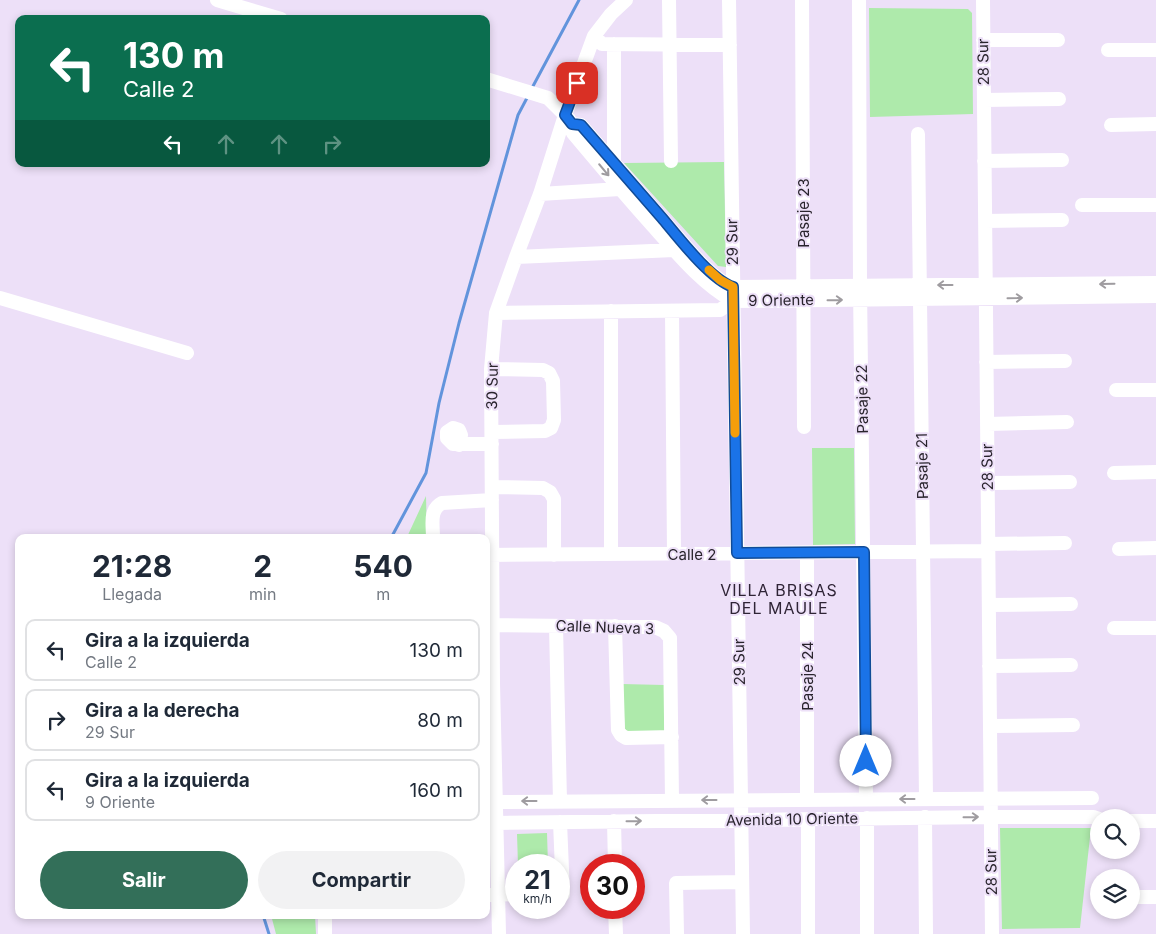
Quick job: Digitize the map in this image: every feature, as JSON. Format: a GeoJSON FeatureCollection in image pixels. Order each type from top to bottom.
{"type":"FeatureCollection","features":[{"type":"Feature","properties":{"kind":"street"},"geometry":{"type":"LineString","coordinates":[[217,0],[268,15]]}},
{"type":"Feature","properties":{"kind":"street","name":"30 Sur"},"geometry":{"type":"LineString","coordinates":[[490,535],[492,494],[491,369],[496,313],[568,119],[594,36],[611,14],[626,0]]}},
{"type":"Feature","properties":{"kind":"street"},"geometry":{"type":"LineString","coordinates":[[668,0],[671,161]]}},
{"type":"Feature","properties":{"kind":"street","name":"29 Sur"},"geometry":{"type":"LineString","coordinates":[[729,0],[743,934]]}},
{"type":"Feature","properties":{"kind":"street","name":"Pasaje 23"},"geometry":{"type":"LineString","coordinates":[[802,0],[804,427]]}},
{"type":"Feature","properties":{"kind":"street","name":"Pasaje 22"},"geometry":{"type":"LineString","coordinates":[[859,0],[860,293],[866,799]]}},
{"type":"Feature","properties":{"kind":"street","name":"28 Sur"},"geometry":{"type":"LineString","coordinates":[[983,0],[992,934]]}},
{"type":"Feature","properties":{"kind":"street"},"geometry":{"type":"LineString","coordinates":[[594,36],[602,44],[730,45]]}},
{"type":"Feature","properties":{"kind":"street"},"geometry":{"type":"LineString","coordinates":[[983,40],[1058,40]]}},
{"type":"Feature","properties":{"kind":"street"},"geometry":{"type":"LineString","coordinates":[[614,44],[614,163]]}},
{"type":"Feature","properties":{"kind":"street"},"geometry":{"type":"LineString","coordinates":[[1108,50],[1156,50]]}},
{"type":"Feature","properties":{"kind":"street"},"geometry":{"type":"LineString","coordinates":[[490,80],[548,98],[568,119]]}},
{"type":"Feature","properties":{"kind":"street"},"geometry":{"type":"LineString","coordinates":[[984,100],[1059,99]]}},
{"type":"Feature","properties":{"kind":"street","name":"9 Oriente"},"geometry":{"type":"LineString","coordinates":[[568,119],[581,125],[733,294]]}},
{"type":"Feature","properties":{"kind":"street","name":"9 Oriente"},"geometry":{"type":"LineString","coordinates":[[568,119],[572,133],[620,189],[704,281],[722,294],[985,292],[1156,296]]}},
{"type":"Feature","properties":{"kind":"street"},"geometry":{"type":"LineString","coordinates":[[1111,125],[1156,124]]}},
{"type":"Feature","properties":{"kind":"street","name":"Pasaje 21"},"geometry":{"type":"LineString","coordinates":[[918,134],[926,798]]}},
{"type":"Feature","properties":{"kind":"street"},"geometry":{"type":"LineString","coordinates":[[984,161],[1062,160]]}},
{"type":"Feature","properties":{"kind":"street"},"geometry":{"type":"LineString","coordinates":[[540,194],[620,189]]}},
{"type":"Feature","properties":{"kind":"street"},"geometry":{"type":"LineString","coordinates":[[1082,205],[1156,205]]}},
{"type":"Feature","properties":{"kind":"street"},"geometry":{"type":"LineString","coordinates":[[985,221],[1062,220]]}},
{"type":"Feature","properties":{"kind":"street"},"geometry":{"type":"LineString","coordinates":[[516,257],[674,250]]}},
{"type":"Feature","properties":{"kind":"street","name":"9 Oriente"},"geometry":{"type":"LineString","coordinates":[[985,292],[1156,284]]}},
{"type":"Feature","properties":{"kind":"street"},"geometry":{"type":"LineString","coordinates":[[496,313],[720,310],[733,294]]}},
{"type":"Feature","properties":{"kind":"street"},"geometry":{"type":"LineString","coordinates":[[0,298],[187,353]]}},
{"type":"Feature","properties":{"kind":"street"},"geometry":{"type":"LineString","coordinates":[[611,311],[611,554]]}},
{"type":"Feature","properties":{"kind":"street"},"geometry":{"type":"LineString","coordinates":[[672,311],[674,554]]}},
{"type":"Feature","properties":{"kind":"street"},"geometry":{"type":"LineString","coordinates":[[986,362],[1065,361]]}},
{"type":"Feature","properties":{"kind":"street"},"geometry":{"type":"LineString","coordinates":[[459,445],[551,428],[554,420],[553,381],[549,373],[543,370],[491,369]]}},
{"type":"Feature","properties":{"kind":"street"},"geometry":{"type":"LineString","coordinates":[[1116,390],[1156,390]]}},
{"type":"Feature","properties":{"kind":"street"},"geometry":{"type":"LineString","coordinates":[[986,424],[1068,422]]}},
{"type":"Feature","properties":{"kind":"street"},"geometry":{"type":"LineString","coordinates":[[1114,473],[1156,472]]}},
{"type":"Feature","properties":{"kind":"street"},"geometry":{"type":"LineString","coordinates":[[987,483],[1070,482]]}},
{"type":"Feature","properties":{"kind":"street"},"geometry":{"type":"LineString","coordinates":[[433,534],[433,510],[442,503],[542,488],[550,492],[554,499],[554,555]]}},
{"type":"Feature","properties":{"kind":"street","name":"Calle 2"},"geometry":{"type":"LineString","coordinates":[[490,555],[923,552],[1065,543]]}},
{"type":"Feature","properties":{"kind":"street"},"geometry":{"type":"LineString","coordinates":[[1119,549],[1156,548]]}},
{"type":"Feature","properties":{"kind":"street","name":"Pasaje 24"},"geometry":{"type":"LineString","coordinates":[[806,553],[807,799]]}},
{"type":"Feature","properties":{"kind":"street"},"geometry":{"type":"LineString","coordinates":[[988,605],[1072,604]]}},
{"type":"Feature","properties":{"kind":"street","name":"30 Sur"},"geometry":{"type":"LineString","coordinates":[[490,625],[492,894],[499,934]]}},
{"type":"Feature","properties":{"kind":"street","name":"Calle Nueva 3"},"geometry":{"type":"LineString","coordinates":[[490,625],[655,626],[664,630],[670,638],[672,800]]}},
{"type":"Feature","properties":{"kind":"street"},"geometry":{"type":"LineString","coordinates":[[556,626],[560,801]]}},
{"type":"Feature","properties":{"kind":"street"},"geometry":{"type":"LineString","coordinates":[[615,626],[618,730],[626,738],[672,737]]}},
{"type":"Feature","properties":{"kind":"street"},"geometry":{"type":"LineString","coordinates":[[1114,628],[1156,628]]}},
{"type":"Feature","properties":{"kind":"street"},"geometry":{"type":"LineString","coordinates":[[989,666],[1071,665]]}},
{"type":"Feature","properties":{"kind":"street"},"geometry":{"type":"LineString","coordinates":[[990,726],[1073,725]]}},
{"type":"Feature","properties":{"kind":"street","name":"Avenida 10 Oriente"},"geometry":{"type":"LineString","coordinates":[[492,799],[560,801],[1092,798]]}},
{"type":"Feature","properties":{"kind":"street"},"geometry":{"type":"LineString","coordinates":[[925,817],[926,934]]}},
{"type":"Feature","properties":{"kind":"street","name":"Avenida 10 Oriente"},"geometry":{"type":"LineString","coordinates":[[492,819],[560,822],[925,817],[1090,817]]}},
{"type":"Feature","properties":{"kind":"street"},"geometry":{"type":"LineString","coordinates":[[867,818],[867,934]]}},
{"type":"Feature","properties":{"kind":"street"},"geometry":{"type":"LineString","coordinates":[[808,819],[808,934]]}},
{"type":"Feature","properties":{"kind":"street"},"geometry":{"type":"LineString","coordinates":[[1140,820],[1156,820]]}},
{"type":"Feature","properties":{"kind":"street"},"geometry":{"type":"LineString","coordinates":[[614,821],[615,854]]}},
{"type":"Feature","properties":{"kind":"street"},"geometry":{"type":"LineString","coordinates":[[560,822],[561,854]]}},
{"type":"Feature","properties":{"kind":"street"},"geometry":{"type":"LineString","coordinates":[[677,934],[676,883],[742,882]]}},
{"type":"Feature","properties":{"kind":"street"},"geometry":{"type":"LineString","coordinates":[[492,894],[505,894]]}},
{"type":"Feature","properties":{"kind":"street"},"geometry":{"type":"LineString","coordinates":[[1140,897],[1156,897]]}},
{"type":"Feature","properties":{"kind":"street"},"geometry":{"type":"LineString","coordinates":[[324,919],[325,934]]}},
{"type":"Feature","properties":{"kind":"street"},"geometry":{"type":"LineString","coordinates":[[615,919],[616,934]]}},
{"type":"Feature","properties":{"kind":"green space"},"geometry":{"type":"Polygon","coordinates":[[[869,8],[968,9],[972,13],[973,114],[870,117],[869,8]]]}},
{"type":"Feature","properties":{"kind":"green space"},"geometry":{"type":"Polygon","coordinates":[[[724,162],[726,267],[718,266],[624,163],[724,162]]]}},
{"type":"Feature","properties":{"kind":"green space"},"geometry":{"type":"Polygon","coordinates":[[[812,448],[854,448],[855,544],[813,545],[812,448]]]}},
{"type":"Feature","properties":{"kind":"green space"},"geometry":{"type":"Polygon","coordinates":[[[426,496],[427,534],[408,534],[426,496]]]}},
{"type":"Feature","properties":{"kind":"green space"},"geometry":{"type":"Polygon","coordinates":[[[622,684],[664,685],[664,733],[625,732],[622,684]]]}},
{"type":"Feature","properties":{"kind":"green space"},"geometry":{"type":"Polygon","coordinates":[[[1000,828],[1090,828],[1080,928],[1002,929],[1000,828]]]}},
{"type":"Feature","properties":{"kind":"green space"},"geometry":{"type":"Polygon","coordinates":[[[547,833],[548,854],[518,854],[517,834],[547,833]]]}},
{"type":"Feature","properties":{"kind":"green space"},"geometry":{"type":"Polygon","coordinates":[[[272,919],[315,919],[316,934],[276,934],[272,919]]]}},
{"type":"Feature","properties":{"kind":"waterway"},"geometry":{"type":"LineString","coordinates":[[532,88],[579,0]]}},
{"type":"Feature","properties":{"kind":"waterway"},"geometry":{"type":"LineString","coordinates":[[393,534],[426,473],[439,403],[459,323],[518,115],[528,96]]}},
{"type":"Feature","properties":{"kind":"waterway"},"geometry":{"type":"LineString","coordinates":[[264,919],[269,934]]}},
{"type":"Feature","properties":{"kind":"slow traffic"},"geometry":{"type":"LineString","coordinates":[[709,270],[720,280],[733,287],[735,433]]}},
{"type":"Feature","properties":{"kind":"district","name":"VILLA BRISAS DEL MAULE"},"geometry":{"type":"Point","coordinates":[779,599]}},
{"type":"Feature","properties":{"kind":"route"},"geometry":{"type":"LineString","coordinates":[[577,83],[565,115],[572,124],[581,125],[685,245],[711,272],[720,280],[733,287],[737,553],[864,552],[866,761]]}}]}
